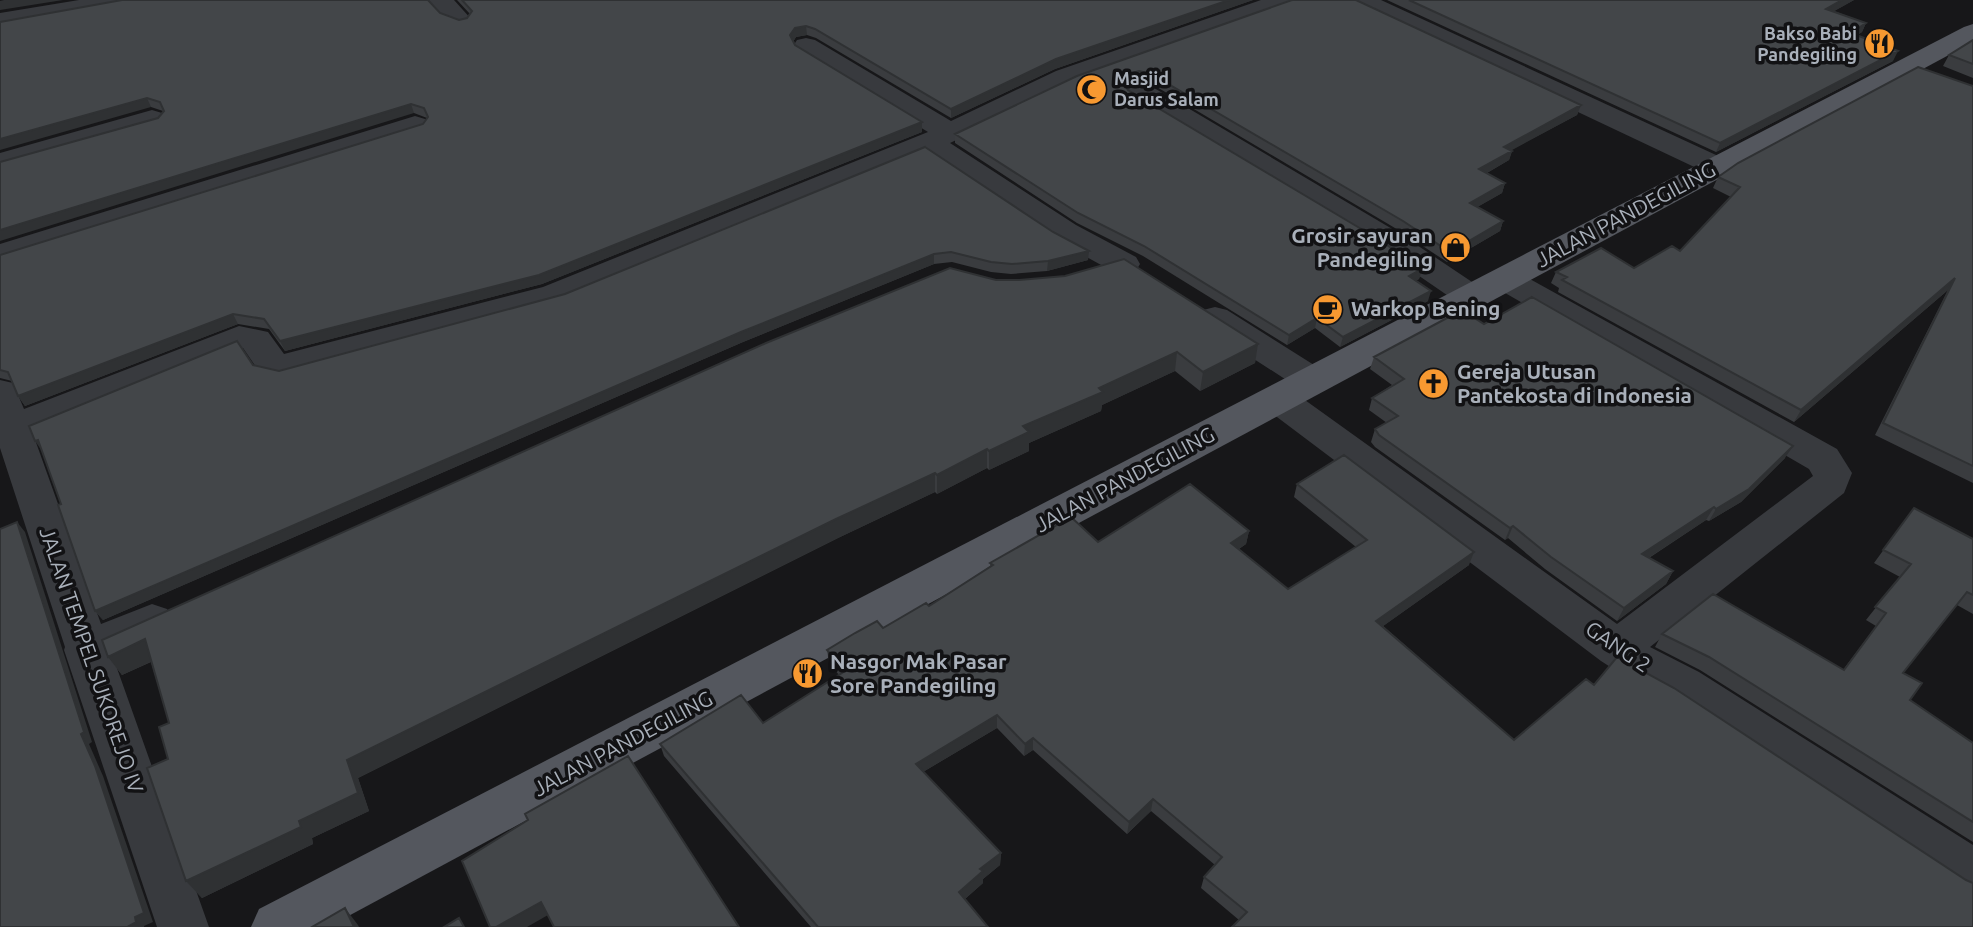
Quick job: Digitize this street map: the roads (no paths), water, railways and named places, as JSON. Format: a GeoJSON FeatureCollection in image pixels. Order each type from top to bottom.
{"type":"FeatureCollection","features":[{"type":"Feature","properties":{"kind":"main road","name":"JALAN PANDEGILING"},"geometry":{"type":"LineString","coordinates":[[277,927],[1488,288],[1707,162],[1911,65],[1973,32]]}},
{"type":"Feature","properties":{"kind":"street"},"geometry":{"type":"LineString","coordinates":[[0,21],[124,0]]}},
{"type":"Feature","properties":{"kind":"street"},"geometry":{"type":"LineString","coordinates":[[440,0],[459,20]]}},
{"type":"Feature","properties":{"kind":"street"},"geometry":{"type":"LineString","coordinates":[[1361,0],[1707,162]]}},
{"type":"Feature","properties":{"kind":"street"},"geometry":{"type":"LineString","coordinates":[[7,410],[248,335],[254,337],[273,365],[283,366],[555,293],[940,138],[1066,77],[1269,3]]}},
{"type":"Feature","properties":{"kind":"street"},"geometry":{"type":"LineString","coordinates":[[806,46],[940,138],[1065,232],[1157,281]]}},
{"type":"Feature","properties":{"kind":"street"},"geometry":{"type":"LineString","coordinates":[[1911,65],[1947,80]]}},
{"type":"Feature","properties":{"kind":"street"},"geometry":{"type":"LineString","coordinates":[[1139,90],[1488,288],[1823,459],[1833,473],[1830,483],[1617,648]]}},
{"type":"Feature","properties":{"kind":"street"},"geometry":{"type":"LineString","coordinates":[[0,162],[152,119]]}},
{"type":"Feature","properties":{"kind":"street"},"geometry":{"type":"LineString","coordinates":[[0,254],[415,125]]}},
{"type":"Feature","properties":{"kind":"street"},"geometry":{"type":"LineString","coordinates":[[1074,279],[1124,264]]}},
{"type":"Feature","properties":{"kind":"street","name":"GANG 2"},"geometry":{"type":"LineString","coordinates":[[1190,302],[1301,373],[1293,391],[1617,648],[1648,668],[1683,685],[1973,873]]}},
{"type":"Feature","properties":{"kind":"street","name":"JALAN TEMPEL SUKOREJO IV"},"geometry":{"type":"LineString","coordinates":[[7,410],[86,650],[183,927]]}},
{"type":"Feature","properties":{"kind":"street"},"geometry":{"type":"LineString","coordinates":[[86,650],[189,605]]}},
{"type":"Feature","properties":{"kind":"place","name":"Bakso Babi Pandegiling"},"geometry":{"type":"Point","coordinates":[1880,44]}},
{"type":"Feature","properties":{"kind":"place","name":"Masjid Darus Salam"},"geometry":{"type":"Point","coordinates":[1091,89]}},
{"type":"Feature","properties":{"kind":"place","name":"Grosir sayuran Pandegiling"},"geometry":{"type":"Point","coordinates":[1456,248]}},
{"type":"Feature","properties":{"kind":"place","name":"Warkop Bening"},"geometry":{"type":"Point","coordinates":[1328,309]}},
{"type":"Feature","properties":{"kind":"place","name":"Gereja Utusan Pantekosta di Indonesia"},"geometry":{"type":"Point","coordinates":[1434,384]}},
{"type":"Feature","properties":{"kind":"place","name":"Nasgor Mak Pasar Sore Pandegiling"},"geometry":{"type":"Point","coordinates":[807,674]}}]}
